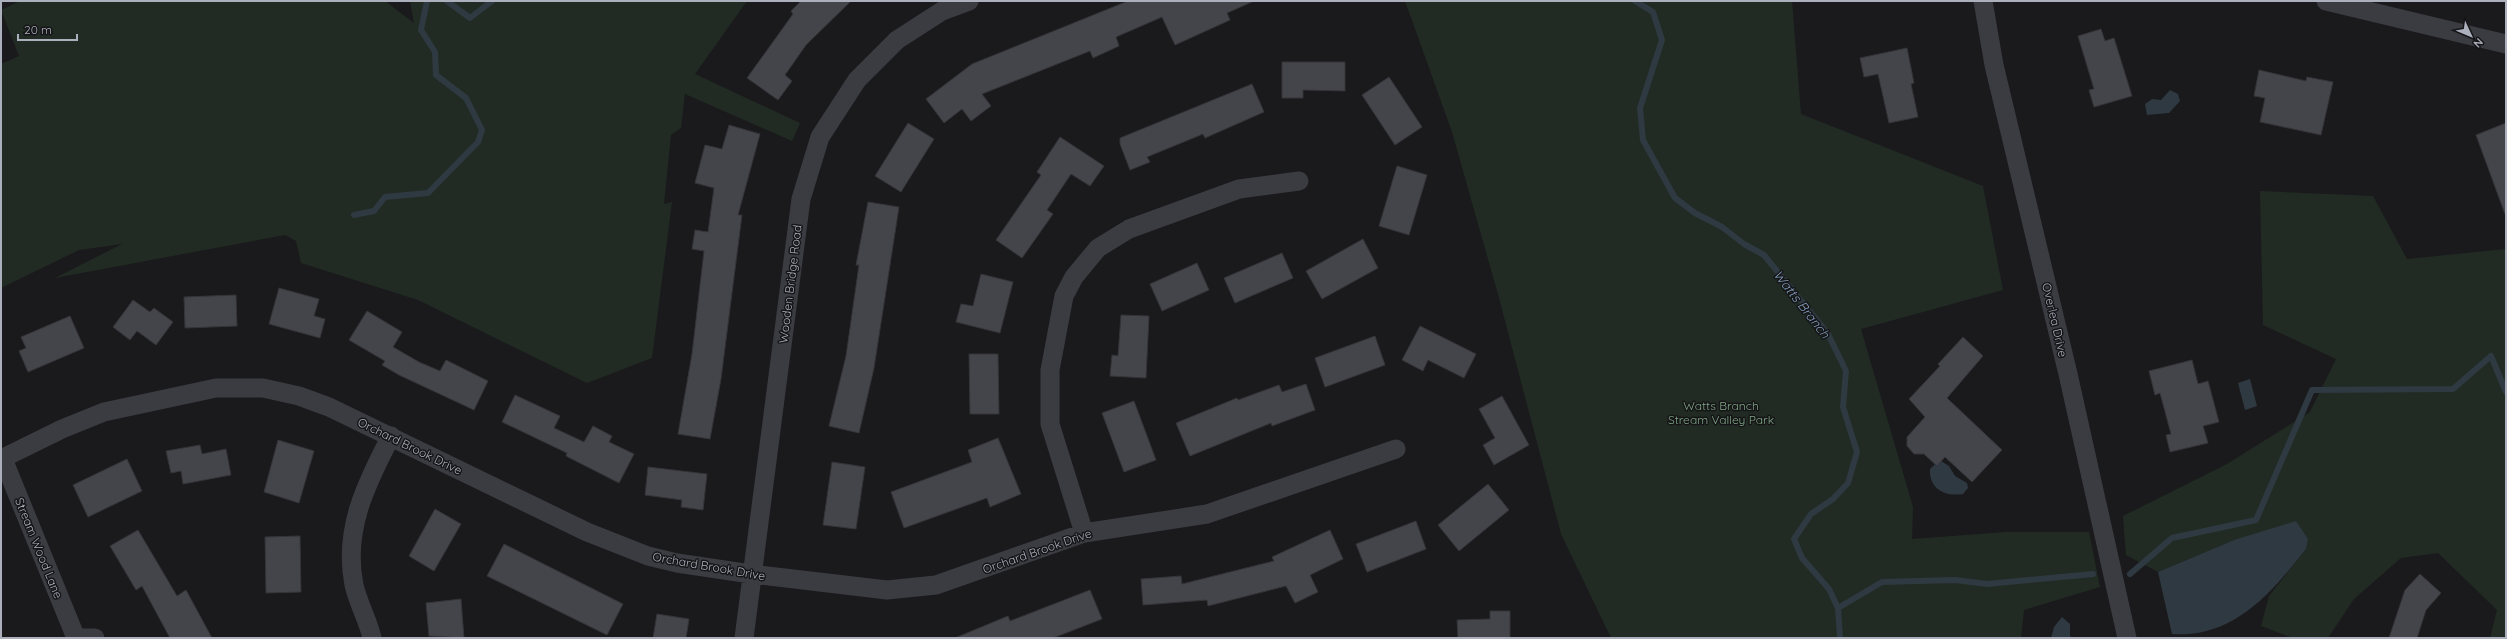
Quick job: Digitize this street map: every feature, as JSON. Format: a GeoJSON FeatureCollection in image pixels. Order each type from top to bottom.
{"type":"FeatureCollection","features":[{"type":"Feature","properties":{"kind":"street","name":"Wooden Bridge Road"},"geometry":{"type":"LineString","coordinates":[[744,638],[800,199],[820,137],[857,80],[897,40],[942,11],[969,1]]}},
{"type":"Feature","properties":{"kind":"street","name":"Overlea Drive"},"geometry":{"type":"LineString","coordinates":[[1983,1],[1994,64],[2073,396],[2126,638]]}},
{"type":"Feature","properties":{"kind":"street"},"geometry":{"type":"LineString","coordinates":[[2326,1],[2506,44]]}},
{"type":"Feature","properties":{"kind":"street"},"geometry":{"type":"LineString","coordinates":[[1084,533],[1050,424],[1050,370],[1064,296],[1074,277],[1098,248],[1129,229],[1239,189],[1299,181]]}},
{"type":"Feature","properties":{"kind":"street","name":"Orchard Brook Drive"},"geometry":{"type":"LineString","coordinates":[[2,459],[62,429],[104,412],[216,388],[263,388],[299,396],[330,407],[618,545],[677,563],[860,588],[914,589],[956,579],[1084,533],[1207,514],[1396,448]]}},
{"type":"Feature","properties":{"kind":"street"},"geometry":{"type":"LineString","coordinates":[[372,638],[354,586],[351,560],[352,532],[358,507],[390,436]]}},
{"type":"Feature","properties":{"kind":"street","name":"Stream Wood Lane"},"geometry":{"type":"LineString","coordinates":[[2,459],[76,638]]}},
{"type":"Feature","properties":{"kind":"street"},"geometry":{"type":"LineString","coordinates":[[80,638],[95,638]]}},
{"type":"Feature","properties":{"kind":"green space"},"geometry":{"type":"Polygon","coordinates":[[[20,1],[385,1],[414,23],[410,1],[747,1],[695,74],[800,123],[792,141],[685,94],[681,128],[671,135],[664,204],[672,202],[652,358],[587,383],[418,300],[301,263],[296,241],[285,235],[55,278],[122,244],[79,250],[1,288],[1,64],[19,56],[1,10],[20,1]]]}},
{"type":"Feature","properties":{"kind":"green space","name":"Watts Branch Stream Valley Park"},"geometry":{"type":"Polygon","coordinates":[[[1405,1],[1792,1],[1801,114],[1983,186],[2003,290],[1861,329],[1913,507],[1912,539],[2006,532],[2089,532],[2100,587],[2024,610],[2021,638],[1611,638],[1561,534],[1499,298],[1452,132],[1405,1]]]}},
{"type":"Feature","properties":{"kind":"green space"},"geometry":{"type":"Polygon","coordinates":[[[2260,191],[2373,196],[2407,259],[2506,249],[2506,638],[2490,638],[2497,610],[2438,553],[2401,558],[2354,599],[2328,638],[2293,638],[2261,626],[2269,596],[2306,549],[2234,540],[2158,572],[2126,555],[2123,516],[2227,464],[2310,412],[2336,359],[2263,325],[2260,191]]]}},
{"type":"Feature","properties":{"kind":"shaded area"},"geometry":{"type":"Polygon","coordinates":[[[2170,90],[2178,94],[2180,101],[2169,113],[2147,115],[2145,104],[2152,99],[2161,100],[2170,90]]]}},
{"type":"Feature","properties":{"kind":"shaded area"},"geometry":{"type":"Polygon","coordinates":[[[2250,379],[2257,406],[2245,410],[2238,383],[2250,379]]]}},
{"type":"Feature","properties":{"kind":"shaded area"},"geometry":{"type":"Polygon","coordinates":[[[1941,461],[1949,466],[1955,476],[1967,483],[1968,488],[1963,494],[1956,495],[1944,493],[1932,482],[1930,469],[1937,462],[1941,461]]]}},
{"type":"Feature","properties":{"kind":"shaded area"},"geometry":{"type":"Polygon","coordinates":[[[2296,521],[2308,539],[2306,549],[2280,581],[2265,596],[2250,609],[2233,620],[2214,629],[2194,634],[2172,634],[2158,572],[2234,540],[2296,521]]]}},
{"type":"Feature","properties":{"kind":"shaded area"},"geometry":{"type":"Polygon","coordinates":[[[2062,617],[2070,624],[2070,636],[2072,638],[2051,638],[2054,627],[2062,617]]]}},
{"type":"Feature","properties":{"kind":"building"},"geometry":{"type":"Polygon","coordinates":[[[801,1],[851,1],[806,45],[785,75],[792,81],[778,100],[747,78],[793,14],[791,11],[801,1]]]}},
{"type":"Feature","properties":{"kind":"building"},"geometry":{"type":"Polygon","coordinates":[[[1128,1],[1254,1],[1227,13],[1230,20],[1175,45],[1162,17],[1116,37],[1119,46],[1093,58],[1090,51],[982,94],[991,106],[971,121],[962,109],[944,123],[926,99],[972,64],[1128,1]]]}},
{"type":"Feature","properties":{"kind":"building"},"geometry":{"type":"Polygon","coordinates":[[[2101,29],[2105,41],[2114,38],[2132,96],[2094,107],[2089,90],[2094,89],[2078,36],[2101,29]]]}},
{"type":"Feature","properties":{"kind":"building"},"geometry":{"type":"Polygon","coordinates":[[[1907,48],[1914,83],[1911,84],[1918,117],[1889,123],[1878,74],[1864,77],[1860,58],[1907,48]]]}},
{"type":"Feature","properties":{"kind":"building"},"geometry":{"type":"Polygon","coordinates":[[[1282,62],[1345,62],[1345,91],[1303,90],[1303,98],[1282,98],[1282,62]]]}},
{"type":"Feature","properties":{"kind":"building"},"geometry":{"type":"Polygon","coordinates":[[[2259,70],[2306,81],[2307,77],[2333,82],[2321,135],[2260,122],[2265,98],[2254,96],[2259,70]]]}},
{"type":"Feature","properties":{"kind":"building"},"geometry":{"type":"Polygon","coordinates":[[[1389,77],[1422,127],[1395,145],[1362,95],[1389,77]]]}},
{"type":"Feature","properties":{"kind":"building"},"geometry":{"type":"Polygon","coordinates":[[[1252,84],[1264,112],[1205,138],[1203,134],[1147,157],[1150,162],[1130,170],[1120,144],[1120,138],[1252,84]]]}},
{"type":"Feature","properties":{"kind":"building"},"geometry":{"type":"Polygon","coordinates":[[[908,123],[934,139],[901,192],[875,176],[908,123]]]}},
{"type":"Feature","properties":{"kind":"building"},"geometry":{"type":"Polygon","coordinates":[[[2506,123],[2506,214],[2505,214],[2476,135],[2506,123]]]}},
{"type":"Feature","properties":{"kind":"building"},"geometry":{"type":"Polygon","coordinates":[[[729,125],[760,134],[738,215],[742,215],[721,379],[710,439],[678,434],[692,354],[704,251],[692,249],[695,230],[708,232],[714,188],[695,183],[705,145],[722,149],[729,125]]]}},
{"type":"Feature","properties":{"kind":"building"},"geometry":{"type":"Polygon","coordinates":[[[1060,137],[1104,166],[1090,186],[1071,174],[1047,210],[1053,214],[1022,258],[996,240],[1041,175],[1037,172],[1060,137]]]}},
{"type":"Feature","properties":{"kind":"building"},"geometry":{"type":"Polygon","coordinates":[[[1397,166],[1427,175],[1409,235],[1379,226],[1397,166]]]}},
{"type":"Feature","properties":{"kind":"building"},"geometry":{"type":"Polygon","coordinates":[[[868,202],[899,207],[874,368],[859,433],[829,426],[846,356],[859,265],[856,265],[868,202]]]}},
{"type":"Feature","properties":{"kind":"building"},"geometry":{"type":"Polygon","coordinates":[[[1363,239],[1378,268],[1322,299],[1306,271],[1363,239]]]}},
{"type":"Feature","properties":{"kind":"building"},"geometry":{"type":"Polygon","coordinates":[[[1282,253],[1293,278],[1235,303],[1224,278],[1282,253]]]}},
{"type":"Feature","properties":{"kind":"building"},"geometry":{"type":"Polygon","coordinates":[[[1197,263],[1209,290],[1162,311],[1150,284],[1197,263]]]}},
{"type":"Feature","properties":{"kind":"building"},"geometry":{"type":"Polygon","coordinates":[[[981,274],[1013,282],[1000,333],[956,322],[961,304],[973,306],[981,274]]]}},
{"type":"Feature","properties":{"kind":"building"},"geometry":{"type":"Polygon","coordinates":[[[279,288],[319,299],[314,316],[325,319],[320,338],[269,324],[279,288]]]}},
{"type":"Feature","properties":{"kind":"building"},"geometry":{"type":"Polygon","coordinates":[[[236,295],[237,326],[185,328],[184,297],[236,295]]]}},
{"type":"Feature","properties":{"kind":"building"},"geometry":{"type":"Polygon","coordinates":[[[133,300],[150,312],[154,308],[173,322],[156,345],[137,331],[130,340],[113,327],[133,300]]]}},
{"type":"Feature","properties":{"kind":"building"},"geometry":{"type":"Polygon","coordinates":[[[367,311],[402,332],[393,347],[419,362],[440,371],[446,360],[488,381],[474,410],[399,375],[382,365],[385,361],[349,340],[367,311]]]}},
{"type":"Feature","properties":{"kind":"building"},"geometry":{"type":"Polygon","coordinates":[[[1121,315],[1149,316],[1146,378],[1110,376],[1112,355],[1118,356],[1121,315]]]}},
{"type":"Feature","properties":{"kind":"building"},"geometry":{"type":"Polygon","coordinates":[[[70,316],[84,348],[28,372],[19,351],[26,348],[21,337],[70,316]]]}},
{"type":"Feature","properties":{"kind":"building"},"geometry":{"type":"Polygon","coordinates":[[[1420,326],[1476,354],[1464,378],[1428,360],[1423,371],[1402,360],[1420,326]]]}},
{"type":"Feature","properties":{"kind":"building"},"geometry":{"type":"Polygon","coordinates":[[[1375,336],[1385,365],[1325,387],[1315,358],[1375,336]]]}},
{"type":"Feature","properties":{"kind":"building"},"geometry":{"type":"Polygon","coordinates":[[[1963,337],[1983,356],[1947,398],[2002,450],[1972,482],[1945,457],[1937,466],[1924,454],[1914,454],[1907,446],[1907,437],[1925,417],[1909,399],[1940,366],[1938,364],[1963,337]]]}},
{"type":"Feature","properties":{"kind":"building"},"geometry":{"type":"Polygon","coordinates":[[[969,354],[998,354],[999,414],[970,414],[969,354]]]}},
{"type":"Feature","properties":{"kind":"building"},"geometry":{"type":"Polygon","coordinates":[[[2192,360],[2198,384],[2208,381],[2219,422],[2203,426],[2208,443],[2170,452],[2166,435],[2171,434],[2160,393],[2155,395],[2149,371],[2192,360]]]}},
{"type":"Feature","properties":{"kind":"building"},"geometry":{"type":"Polygon","coordinates":[[[1306,384],[1315,410],[1272,426],[1271,423],[1190,456],[1176,423],[1237,398],[1238,400],[1279,385],[1282,392],[1306,384]]]}},
{"type":"Feature","properties":{"kind":"building"},"geometry":{"type":"Polygon","coordinates":[[[515,395],[560,416],[554,428],[584,442],[593,426],[612,436],[609,442],[634,454],[619,483],[566,456],[567,453],[502,422],[515,395]]]}},
{"type":"Feature","properties":{"kind":"building"},"geometry":{"type":"Polygon","coordinates":[[[1502,396],[1529,445],[1494,465],[1483,445],[1495,438],[1479,409],[1502,396]]]}},
{"type":"Feature","properties":{"kind":"building"},"geometry":{"type":"Polygon","coordinates":[[[1134,401],[1156,460],[1124,472],[1102,413],[1134,401]]]}},
{"type":"Feature","properties":{"kind":"building"},"geometry":{"type":"Polygon","coordinates":[[[998,438],[1021,494],[990,507],[987,498],[904,528],[891,492],[972,462],[968,450],[998,438]]]}},
{"type":"Feature","properties":{"kind":"building"},"geometry":{"type":"Polygon","coordinates":[[[278,440],[314,451],[299,503],[264,492],[278,440]]]}},
{"type":"Feature","properties":{"kind":"building"},"geometry":{"type":"Polygon","coordinates":[[[200,445],[202,454],[226,449],[231,475],[183,484],[181,471],[171,473],[166,451],[200,445]]]}},
{"type":"Feature","properties":{"kind":"building"},"geometry":{"type":"Polygon","coordinates":[[[127,459],[142,491],[88,517],[73,485],[127,459]]]}},
{"type":"Feature","properties":{"kind":"building"},"geometry":{"type":"Polygon","coordinates":[[[832,462],[865,467],[856,529],[823,525],[832,462]]]}},
{"type":"Feature","properties":{"kind":"building"},"geometry":{"type":"Polygon","coordinates":[[[648,467],[707,474],[703,510],[681,507],[682,500],[645,495],[648,467]]]}},
{"type":"Feature","properties":{"kind":"building"},"geometry":{"type":"Polygon","coordinates":[[[1488,484],[1509,510],[1459,551],[1438,525],[1488,484]]]}},
{"type":"Feature","properties":{"kind":"building"},"geometry":{"type":"Polygon","coordinates":[[[435,509],[461,524],[434,571],[409,556],[435,509]]]}},
{"type":"Feature","properties":{"kind":"building"},"geometry":{"type":"Polygon","coordinates":[[[1416,521],[1426,549],[1367,572],[1356,544],[1416,521]]]}},
{"type":"Feature","properties":{"kind":"building"},"geometry":{"type":"Polygon","coordinates":[[[138,530],[177,596],[186,590],[212,638],[170,638],[142,586],[136,590],[110,546],[138,530]]]}},
{"type":"Feature","properties":{"kind":"building"},"geometry":{"type":"Polygon","coordinates":[[[1330,530],[1343,559],[1310,575],[1318,592],[1295,603],[1286,586],[1208,606],[1207,600],[1143,605],[1141,579],[1181,576],[1182,584],[1274,561],[1272,557],[1330,530]]]}},
{"type":"Feature","properties":{"kind":"building"},"geometry":{"type":"Polygon","coordinates":[[[300,536],[301,592],[266,593],[265,537],[300,536]]]}},
{"type":"Feature","properties":{"kind":"building"},"geometry":{"type":"Polygon","coordinates":[[[504,544],[623,604],[607,635],[487,576],[504,544]]]}},
{"type":"Feature","properties":{"kind":"building"},"geometry":{"type":"Polygon","coordinates":[[[2420,574],[2441,593],[2426,610],[2417,638],[2389,638],[2405,590],[2420,574]]]}},
{"type":"Feature","properties":{"kind":"building"},"geometry":{"type":"Polygon","coordinates":[[[1090,590],[1102,619],[1053,638],[955,638],[1008,616],[1010,621],[1090,590]]]}},
{"type":"Feature","properties":{"kind":"building"},"geometry":{"type":"Polygon","coordinates":[[[461,599],[464,638],[429,636],[426,603],[461,599]]]}},
{"type":"Feature","properties":{"kind":"building"},"geometry":{"type":"Polygon","coordinates":[[[1490,611],[1510,611],[1510,638],[1458,638],[1457,620],[1490,619],[1490,611]]]}},
{"type":"Feature","properties":{"kind":"building"},"geometry":{"type":"Polygon","coordinates":[[[657,614],[689,619],[686,638],[653,638],[657,614]]]}},
{"type":"Feature","properties":{"kind":"waterway"},"geometry":{"type":"LineString","coordinates":[[354,215],[374,211],[385,197],[428,193],[478,142],[482,130],[466,98],[436,75],[435,52],[421,30],[427,1]]}},
{"type":"Feature","properties":{"kind":"waterway"},"geometry":{"type":"LineString","coordinates":[[447,1],[470,18],[492,1]]}},
{"type":"Feature","properties":{"kind":"waterway","name":"Watts Branch"},"geometry":{"type":"LineString","coordinates":[[1635,1],[1653,12],[1662,40],[1640,108],[1643,140],[1675,198],[1695,213],[1722,227],[1744,244],[1764,255],[1828,334],[1846,371],[1843,407],[1857,452],[1848,483],[1833,499],[1811,514],[1794,539],[1802,558],[1829,589],[1838,608],[1840,638]]}},
{"type":"Feature","properties":{"kind":"waterway"},"geometry":{"type":"LineString","coordinates":[[2130,574],[2172,538],[2256,520],[2312,390],[2453,389],[2491,356],[2506,392]]}},
{"type":"Feature","properties":{"kind":"waterway"},"geometry":{"type":"LineString","coordinates":[[1838,608],[1882,582],[1955,580],[1987,584],[2093,574]]}}]}
